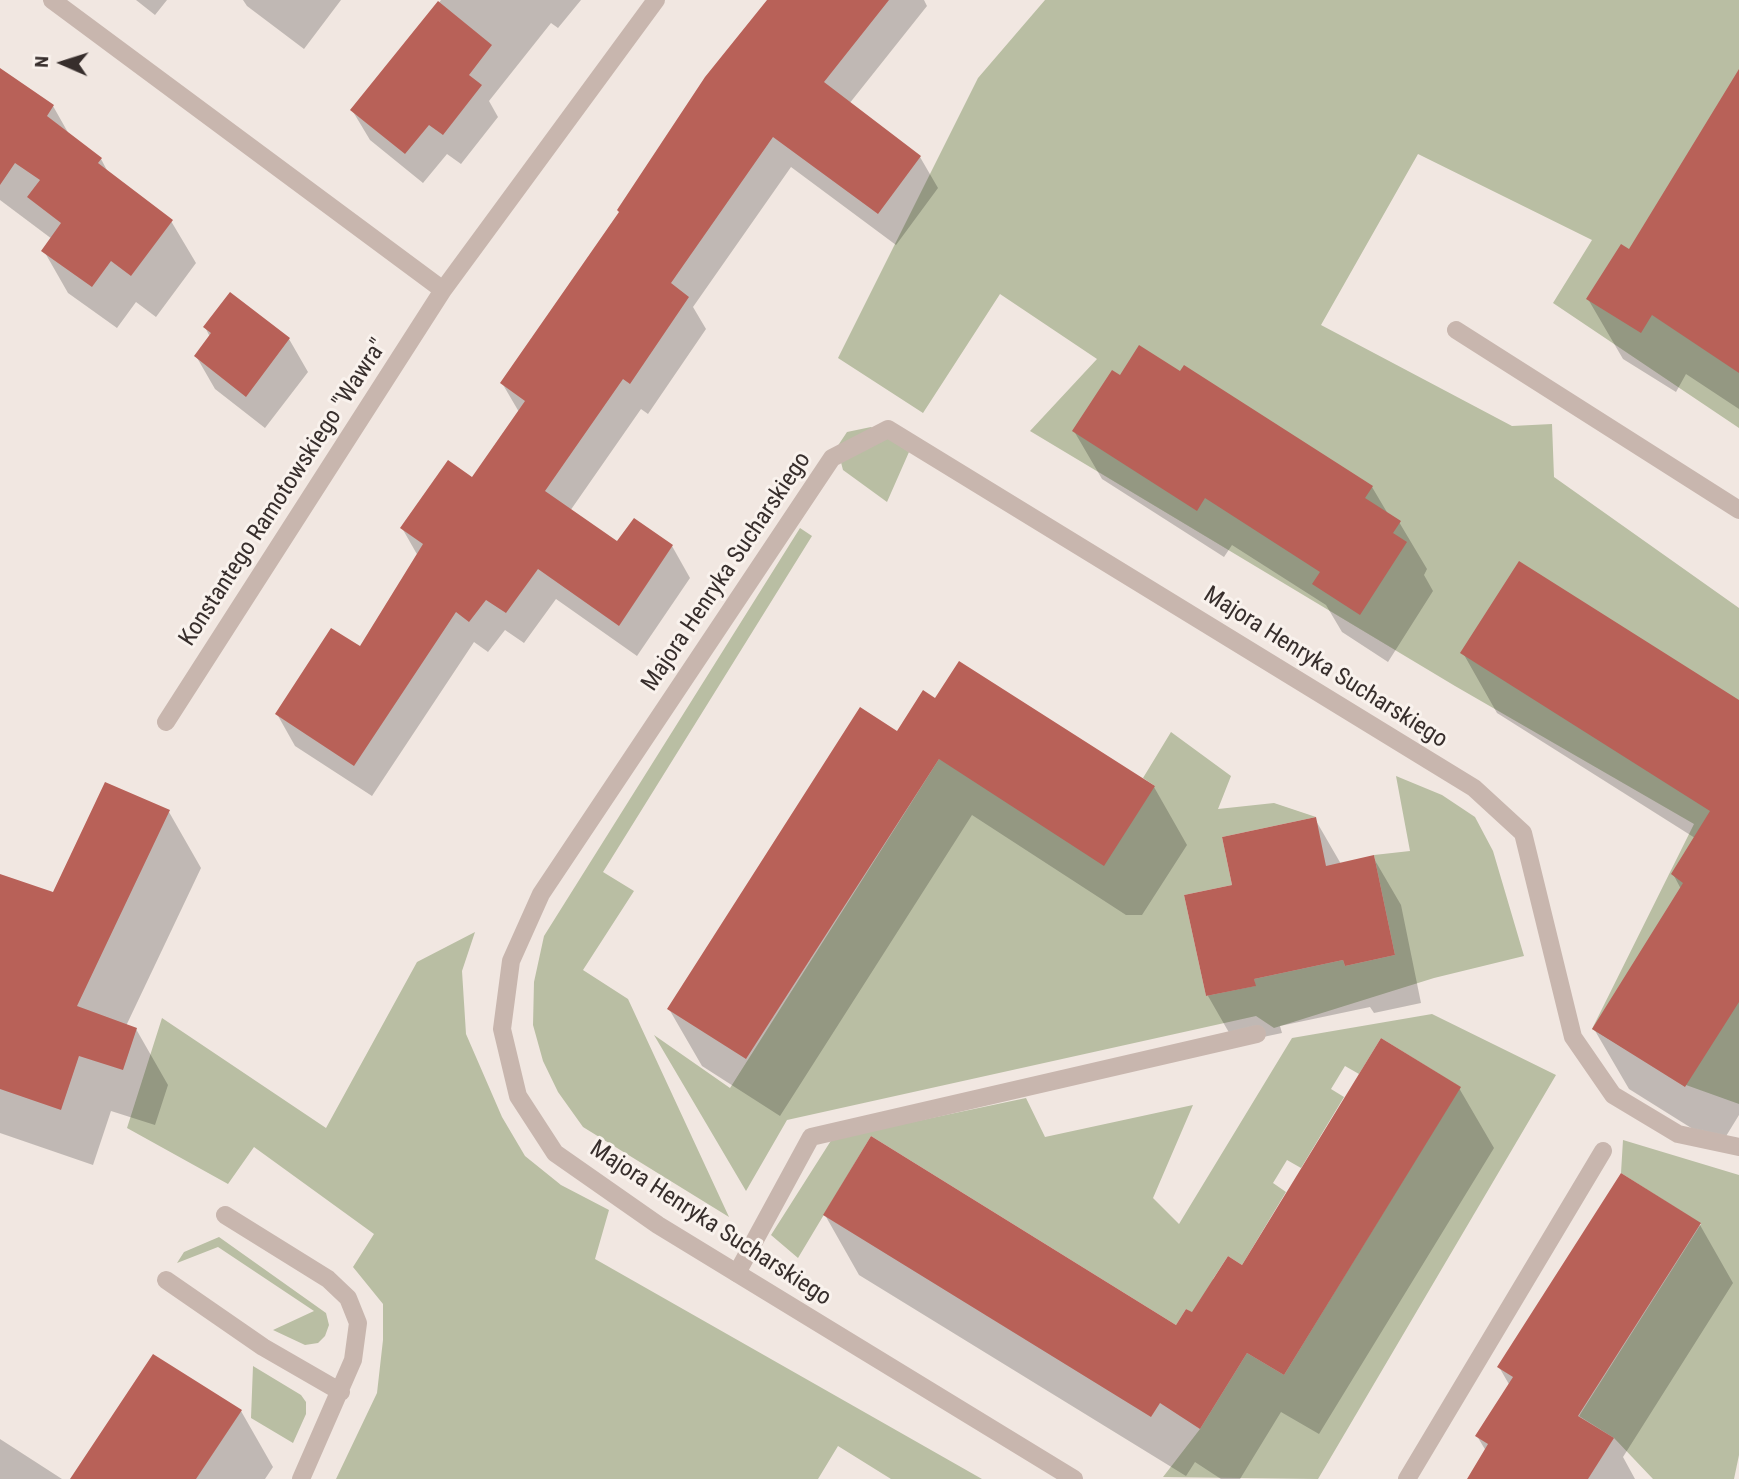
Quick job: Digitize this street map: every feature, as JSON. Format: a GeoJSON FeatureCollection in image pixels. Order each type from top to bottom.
{"type":"FeatureCollection","features":[{"type":"Feature","properties":{"kind":"street"},"geometry":{"type":"LineString","coordinates":[[52,0],[443,290]]}},
{"type":"Feature","properties":{"kind":"street","name":"Konstantego Ramotowskiego \"Wawra\""},"geometry":{"type":"LineString","coordinates":[[166,722],[443,290],[499,209],[656,0]]}},
{"type":"Feature","properties":{"kind":"street"},"geometry":{"type":"LineString","coordinates":[[1456,330],[1739,510]]}},
{"type":"Feature","properties":{"kind":"street","name":"Majora Henryka Sucharskiego"},"geometry":{"type":"LineString","coordinates":[[1074,1479],[658,1225],[555,1153],[518,1096],[502,1029],[511,961],[541,894],[832,458],[888,429],[1474,788],[1523,833],[1573,1037],[1613,1095],[1678,1133],[1739,1147]]}},
{"type":"Feature","properties":{"kind":"street"},"geometry":{"type":"LineString","coordinates":[[737,1273],[811,1137],[1257,1034]]}},
{"type":"Feature","properties":{"kind":"street"},"geometry":{"type":"LineString","coordinates":[[1407,1479],[1603,1151]]}},
{"type":"Feature","properties":{"kind":"street"},"geometry":{"type":"LineString","coordinates":[[225,1215],[328,1279],[348,1298],[358,1323],[353,1360],[301,1479]]}},
{"type":"Feature","properties":{"kind":"street"},"geometry":{"type":"LineString","coordinates":[[166,1280],[263,1347],[341,1392]]}},
{"type":"Feature","properties":{"kind":"green space"},"geometry":{"type":"Polygon","coordinates":[[[1045,0],[1739,0],[1739,428],[1553,303],[1592,240],[1418,154],[1321,325],[1512,426],[1552,424],[1554,477],[1739,608],[1739,1104],[1686,1085],[1592,1029],[1694,824],[1455,686],[1030,431],[1097,359],[1000,294],[923,413],[838,358],[978,78],[1045,0]]]}},
{"type":"Feature","properties":{"kind":"green space"},"geometry":{"type":"Polygon","coordinates":[[[871,427],[909,452],[887,502],[843,470],[837,447],[847,432],[871,427]]]}},
{"type":"Feature","properties":{"kind":"green space"},"geometry":{"type":"Polygon","coordinates":[[[800,528],[812,536],[603,872],[634,891],[583,970],[628,999],[729,1217],[583,1127],[558,1092],[543,1061],[533,1025],[534,982],[544,936],[800,528]]]}},
{"type":"Feature","properties":{"kind":"green space"},"geometry":{"type":"Polygon","coordinates":[[[1171,732],[1231,776],[1218,809],[1274,803],[1316,817],[1222,837],[1232,885],[1184,895],[1206,996],[1255,986],[1254,979],[1343,960],[1345,966],[1395,955],[1374,855],[1410,851],[1396,776],[1442,795],[1475,817],[1493,851],[1524,956],[1434,978],[1274,1028],[1256,1016],[787,1120],[746,1191],[654,1035],[730,1088],[939,759],[1155,786],[1143,778],[1171,732]]]}},
{"type":"Feature","properties":{"kind":"green space"},"geometry":{"type":"Polygon","coordinates":[[[475,932],[462,971],[466,1034],[502,1117],[525,1156],[561,1185],[609,1210],[595,1259],[982,1479],[891,1479],[838,1446],[818,1479],[336,1479],[377,1393],[383,1340],[383,1304],[353,1267],[374,1234],[254,1147],[228,1184],[127,1128],[162,1018],[326,1128],[417,962],[475,932]]]}},
{"type":"Feature","properties":{"kind":"green space"},"geometry":{"type":"Polygon","coordinates":[[[1432,1014],[1556,1075],[1318,1479],[1163,1477],[1200,1429],[1247,1353],[1284,1375],[1460,1087],[1381,1038],[1359,1074],[1345,1066],[1331,1089],[1344,1097],[1301,1168],[1287,1160],[1273,1183],[1286,1192],[1242,1265],[1228,1256],[1213,1279],[1207,1322],[1186,1309],[1176,1325],[871,1136],[798,1258],[771,1235],[832,1139],[1026,1098],[1045,1137],[1193,1105],[1153,1198],[1179,1224],[1292,1038],[1432,1014]]]}},
{"type":"Feature","properties":{"kind":"green space"},"geometry":{"type":"Polygon","coordinates":[[[1623,1140],[1739,1175],[1739,1455],[1734,1479],[1653,1479],[1614,1438],[1579,1416],[1701,1224],[1621,1173],[1623,1140]]]}},
{"type":"Feature","properties":{"kind":"green space"},"geometry":{"type":"Polygon","coordinates":[[[219,1237],[326,1313],[329,1325],[325,1336],[318,1343],[305,1345],[273,1330],[314,1311],[218,1247],[177,1263],[184,1252],[219,1237]]]}},
{"type":"Feature","properties":{"kind":"green space"},"geometry":{"type":"Polygon","coordinates":[[[253,1366],[301,1395],[306,1402],[306,1414],[293,1443],[251,1418],[253,1366]]]}},
{"type":"Feature","properties":{"kind":"building"},"geometry":{"type":"Polygon","coordinates":[[[767,0],[889,0],[824,82],[921,156],[878,214],[773,137],[671,283],[689,297],[630,384],[623,379],[545,491],[617,541],[634,518],[673,545],[619,626],[538,569],[506,613],[486,600],[469,622],[456,612],[354,766],[275,714],[331,628],[360,646],[423,544],[400,528],[448,460],[472,477],[525,401],[500,383],[619,212],[617,210],[705,77],[767,0]]]}},
{"type":"Feature","properties":{"kind":"building"},"geometry":{"type":"Polygon","coordinates":[[[438,1],[492,45],[469,75],[482,85],[443,135],[429,125],[405,154],[350,110],[438,1]]]}},
{"type":"Feature","properties":{"kind":"building"},"geometry":{"type":"Polygon","coordinates":[[[0,68],[54,105],[47,116],[102,158],[98,163],[173,220],[131,276],[111,261],[92,287],[41,251],[61,223],[27,197],[40,180],[15,163],[0,185],[0,68]]]}},
{"type":"Feature","properties":{"kind":"building"},"geometry":{"type":"Polygon","coordinates":[[[1739,69],[1739,373],[1652,315],[1641,333],[1586,299],[1621,244],[1629,249],[1739,69]]]}},
{"type":"Feature","properties":{"kind":"building"},"geometry":{"type":"Polygon","coordinates":[[[230,292],[290,338],[246,397],[194,356],[211,333],[203,327],[230,292]]]}},
{"type":"Feature","properties":{"kind":"building"},"geometry":{"type":"Polygon","coordinates":[[[1139,345],[1180,371],[1184,365],[1373,486],[1365,498],[1401,521],[1393,533],[1407,542],[1360,615],[1312,584],[1320,572],[1205,498],[1197,511],[1072,431],[1112,370],[1120,375],[1139,345]]]}},
{"type":"Feature","properties":{"kind":"building"},"geometry":{"type":"Polygon","coordinates":[[[1519,561],[1739,700],[1739,1002],[1685,1087],[1592,1029],[1683,883],[1671,874],[1710,811],[1460,653],[1519,561]]]}},
{"type":"Feature","properties":{"kind":"building"},"geometry":{"type":"Polygon","coordinates":[[[959,661],[1155,786],[1104,866],[939,759],[746,1059],[667,1009],[860,707],[897,731],[923,690],[935,698],[959,661]]]}},
{"type":"Feature","properties":{"kind":"building"},"geometry":{"type":"Polygon","coordinates":[[[105,782],[170,810],[77,1006],[137,1028],[123,1070],[79,1056],[61,1110],[0,1089],[0,874],[53,892],[105,782]]]}},
{"type":"Feature","properties":{"kind":"building"},"geometry":{"type":"Polygon","coordinates":[[[1316,817],[1326,866],[1374,855],[1395,955],[1345,966],[1343,960],[1254,979],[1256,986],[1206,996],[1184,895],[1232,885],[1222,837],[1316,817]]]}},
{"type":"Feature","properties":{"kind":"building"},"geometry":{"type":"Polygon","coordinates":[[[1381,1038],[1461,1087],[1284,1375],[1247,1353],[1200,1429],[1160,1403],[1151,1417],[823,1215],[871,1136],[1176,1325],[1186,1309],[1192,1312],[1228,1256],[1242,1265],[1381,1038]]]}},
{"type":"Feature","properties":{"kind":"building"},"geometry":{"type":"Polygon","coordinates":[[[1621,1173],[1701,1223],[1578,1416],[1614,1438],[1588,1479],[1467,1479],[1488,1444],[1475,1436],[1513,1377],[1497,1367],[1621,1173]]]}},
{"type":"Feature","properties":{"kind":"building"},"geometry":{"type":"Polygon","coordinates":[[[153,1354],[242,1410],[196,1479],[70,1479],[153,1354]]]}}]}
